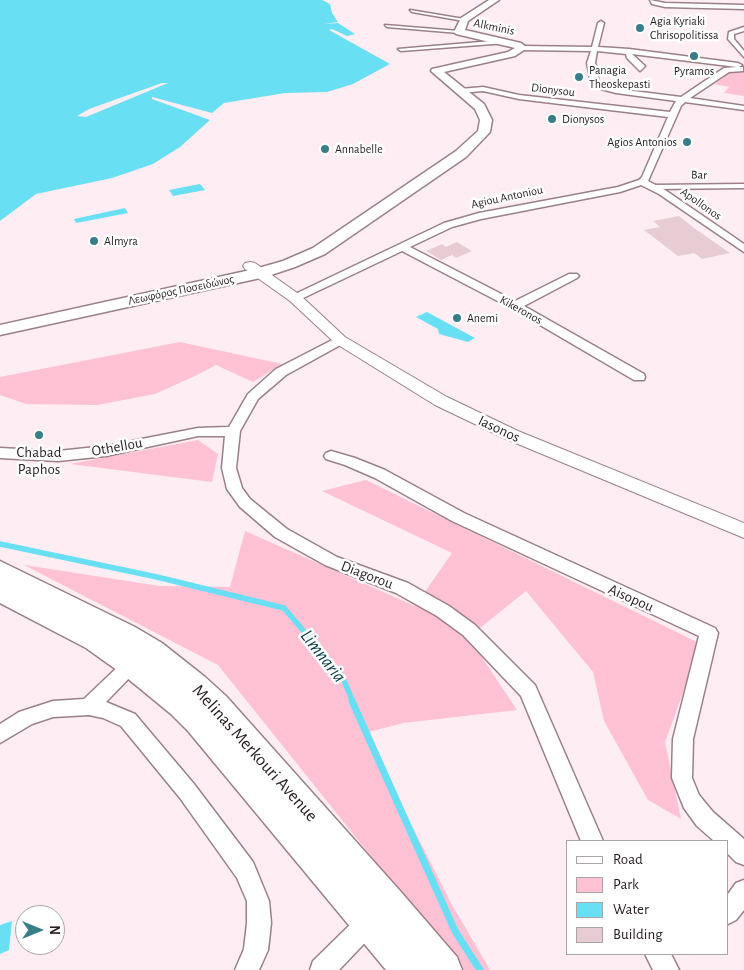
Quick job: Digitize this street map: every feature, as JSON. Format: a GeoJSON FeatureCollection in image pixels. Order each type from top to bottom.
{"type":"FeatureCollection","features":[{"type":"Feature","properties":{"kind":"main road"},"geometry":{"type":"LineString","coordinates":[[459,32],[464,20],[496,0]]}},
{"type":"Feature","properties":{"kind":"main road","name":"Alkminis"},"geometry":{"type":"LineString","coordinates":[[459,32],[522,48]]}},
{"type":"Feature","properties":{"kind":"main road","name":"Λεωφόρος Ποσειδώνος"},"geometry":{"type":"LineString","coordinates":[[0,330],[260,268],[319,251],[354,229],[461,154],[480,137],[485,127],[484,114],[480,107],[445,81],[436,71],[511,54],[522,48]]}},
{"type":"Feature","properties":{"kind":"main road","name":"Λεωφόρος Ποσειδώνος"},"geometry":{"type":"LineString","coordinates":[[0,320],[260,268]]}},
{"type":"Feature","properties":{"kind":"main road","name":"Melinas Merkouri Avenue"},"geometry":{"type":"LineString","coordinates":[[0,570],[126,635],[152,651],[195,685],[216,705],[379,913],[409,970]]}},
{"type":"Feature","properties":{"kind":"main road","name":"Melinas Merkouri Avenue"},"geometry":{"type":"LineString","coordinates":[[0,591],[85,634],[161,688],[198,722],[379,913],[444,970]]}},
{"type":"Feature","properties":{"kind":"street"},"geometry":{"type":"LineString","coordinates":[[653,0],[654,3],[665,5],[744,6]]}},
{"type":"Feature","properties":{"kind":"street"},"geometry":{"type":"LineString","coordinates":[[736,0],[744,6]]}},
{"type":"Feature","properties":{"kind":"street"},"geometry":{"type":"LineString","coordinates":[[412,12],[464,20]]}},
{"type":"Feature","properties":{"kind":"street"},"geometry":{"type":"LineString","coordinates":[[601,23],[591,63],[594,71],[594,82],[600,86],[616,91],[685,98],[744,108]]}},
{"type":"Feature","properties":{"kind":"street","name":"Alkminis"},"geometry":{"type":"LineString","coordinates":[[387,26],[459,32]]}},
{"type":"Feature","properties":{"kind":"street"},"geometry":{"type":"LineString","coordinates":[[744,29],[731,33],[731,39],[744,55]]}},
{"type":"Feature","properties":{"kind":"street"},"geometry":{"type":"LineString","coordinates":[[401,49],[504,42]]}},
{"type":"Feature","properties":{"kind":"street","name":"Alkminis"},"geometry":{"type":"LineString","coordinates":[[522,48],[596,48],[742,67]]}},
{"type":"Feature","properties":{"kind":"street"},"geometry":{"type":"LineString","coordinates":[[629,51],[629,57],[640,66],[640,69]]}},
{"type":"Feature","properties":{"kind":"street"},"geometry":{"type":"LineString","coordinates":[[642,182],[646,178],[673,115],[685,98],[727,70],[742,67]]}},
{"type":"Feature","properties":{"kind":"street","name":"Dionysou"},"geometry":{"type":"LineString","coordinates":[[460,91],[483,89],[519,97],[673,115]]}},
{"type":"Feature","properties":{"kind":"street"},"geometry":{"type":"LineString","coordinates":[[609,108],[616,91]]}},
{"type":"Feature","properties":{"kind":"street","name":"Apollonos"},"geometry":{"type":"LineString","coordinates":[[642,182],[654,187],[744,249]]}},
{"type":"Feature","properties":{"kind":"street","name":"Agiou Antoniou"},"geometry":{"type":"LineString","coordinates":[[295,298],[448,225],[479,216],[620,189],[642,182]]}},
{"type":"Feature","properties":{"kind":"street","name":"Bar"},"geometry":{"type":"LineString","coordinates":[[654,187],[744,186]]}},
{"type":"Feature","properties":{"kind":"street","name":"Kikeronos"},"geometry":{"type":"LineString","coordinates":[[402,247],[515,306],[639,377]]}},
{"type":"Feature","properties":{"kind":"street","name":"Iasonos"},"geometry":{"type":"LineString","coordinates":[[260,268],[340,340],[413,386],[512,435],[744,530]]}},
{"type":"Feature","properties":{"kind":"street"},"geometry":{"type":"LineString","coordinates":[[515,306],[573,276]]}},
{"type":"Feature","properties":{"kind":"street","name":"Diagorou"},"geometry":{"type":"LineString","coordinates":[[340,340],[282,372],[253,397],[233,431],[229,468],[234,489],[244,503],[281,533],[331,561],[402,588],[443,611],[469,630],[528,691],[592,840]]}},
{"type":"Feature","properties":{"kind":"street","name":"Othellou"},"geometry":{"type":"LineString","coordinates":[[0,453],[58,456],[106,451],[198,432],[233,431]]}},
{"type":"Feature","properties":{"kind":"street","name":"Aisopou"},"geometry":{"type":"LineString","coordinates":[[331,456],[350,461],[380,474],[458,517],[709,633],[683,739],[682,778],[692,801],[705,819],[728,840]]}},
{"type":"Feature","properties":{"kind":"street"},"geometry":{"type":"LineString","coordinates":[[89,707],[131,665]]}},
{"type":"Feature","properties":{"kind":"street"},"geometry":{"type":"LineString","coordinates":[[0,734],[26,718],[41,712],[89,707],[106,710],[128,720],[187,790],[245,870],[258,901],[259,923],[256,950],[247,970]]}},
{"type":"Feature","properties":{"kind":"street","name":"Aisopou"},"geometry":{"type":"LineString","coordinates":[[729,841],[744,854]]}},
{"type":"Feature","properties":{"kind":"street"},"geometry":{"type":"LineString","coordinates":[[729,911],[744,891]]}},
{"type":"Feature","properties":{"kind":"street"},"geometry":{"type":"LineString","coordinates":[[322,970],[379,913]]}},
{"type":"Feature","properties":{"kind":"green space"},"geometry":{"type":"Polygon","coordinates":[[[733,70],[744,71],[744,96],[724,93],[729,87],[715,84],[733,70]]]}},
{"type":"Feature","properties":{"kind":"green space"},"geometry":{"type":"Polygon","coordinates":[[[180,342],[282,364],[253,382],[216,365],[155,394],[97,405],[26,404],[0,395],[0,377],[180,342]]]}},
{"type":"Feature","properties":{"kind":"green space"},"geometry":{"type":"Polygon","coordinates":[[[198,440],[218,454],[212,482],[70,464],[198,440]]]}},
{"type":"Feature","properties":{"kind":"green space"},"geometry":{"type":"Polygon","coordinates":[[[366,480],[701,644],[665,742],[681,819],[648,800],[604,721],[593,672],[526,591],[480,628],[467,635],[517,710],[403,723],[365,733],[451,903],[490,970],[462,970],[218,665],[24,565],[160,586],[230,587],[245,531],[415,606],[452,553],[322,491],[366,480]]]}},
{"type":"Feature","properties":{"kind":"water"},"geometry":{"type":"Polygon","coordinates":[[[0,0],[322,0],[330,4],[332,13],[338,22],[324,24],[338,23],[355,34],[347,36],[332,29],[329,30],[390,64],[353,84],[327,92],[285,93],[224,103],[212,113],[152,97],[152,99],[210,120],[180,147],[153,164],[112,178],[36,194],[0,221],[0,0]]]}},
{"type":"Feature","properties":{"kind":"water"},"geometry":{"type":"Polygon","coordinates":[[[200,184],[205,190],[173,196],[169,190],[200,184]]]}},
{"type":"Feature","properties":{"kind":"water"},"geometry":{"type":"Polygon","coordinates":[[[125,208],[128,213],[76,223],[74,219],[125,208]]]}},
{"type":"Feature","properties":{"kind":"water"},"geometry":{"type":"Polygon","coordinates":[[[427,312],[475,338],[468,342],[439,334],[438,329],[416,317],[427,312]]]}},
{"type":"Feature","properties":{"kind":"water"},"geometry":{"type":"Polygon","coordinates":[[[12,921],[9,950],[0,954],[0,925],[12,921]]]}},
{"type":"Feature","properties":{"kind":"pier"},"geometry":{"type":"Polygon","coordinates":[[[162,83],[168,83],[86,117],[77,116],[89,109],[162,83]]]}},
{"type":"Feature","properties":{"kind":"building"},"geometry":{"type":"Polygon","coordinates":[[[679,216],[730,253],[702,259],[694,253],[678,256],[644,230],[660,227],[653,221],[679,216]]]}},
{"type":"Feature","properties":{"kind":"building"},"geometry":{"type":"Polygon","coordinates":[[[457,242],[472,251],[456,258],[452,255],[441,260],[426,251],[442,244],[446,247],[457,242]]]}},
{"type":"Feature","properties":{"kind":"waterway","name":"Limnaria"},"geometry":{"type":"LineString","coordinates":[[0,544],[157,577],[284,608],[342,676],[353,702]]}},
{"type":"Feature","properties":{"kind":"waterway","name":"Limnaria"},"geometry":{"type":"LineString","coordinates":[[352,701],[455,931],[480,970]]}},
{"type":"Feature","properties":{"kind":"place","name":"Agia Kyriaki Chrisopolitissa"},"geometry":{"type":"Point","coordinates":[640,28]}},
{"type":"Feature","properties":{"kind":"place","name":"Pyramos"},"geometry":{"type":"Point","coordinates":[694,56]}},
{"type":"Feature","properties":{"kind":"place","name":"Panagia Theoskepasti"},"geometry":{"type":"Point","coordinates":[579,77]}},
{"type":"Feature","properties":{"kind":"place","name":"Dionysos"},"geometry":{"type":"Point","coordinates":[552,119]}},
{"type":"Feature","properties":{"kind":"place","name":"Agios Antonios"},"geometry":{"type":"Point","coordinates":[687,142]}},
{"type":"Feature","properties":{"kind":"place","name":"Annabelle"},"geometry":{"type":"Point","coordinates":[325,149]}},
{"type":"Feature","properties":{"kind":"place","name":"Almyra"},"geometry":{"type":"Point","coordinates":[94,241]}},
{"type":"Feature","properties":{"kind":"place","name":"Anemi"},"geometry":{"type":"Point","coordinates":[457,318]}},
{"type":"Feature","properties":{"kind":"place","name":"Chabad Paphos"},"geometry":{"type":"Point","coordinates":[39,435]}}]}
